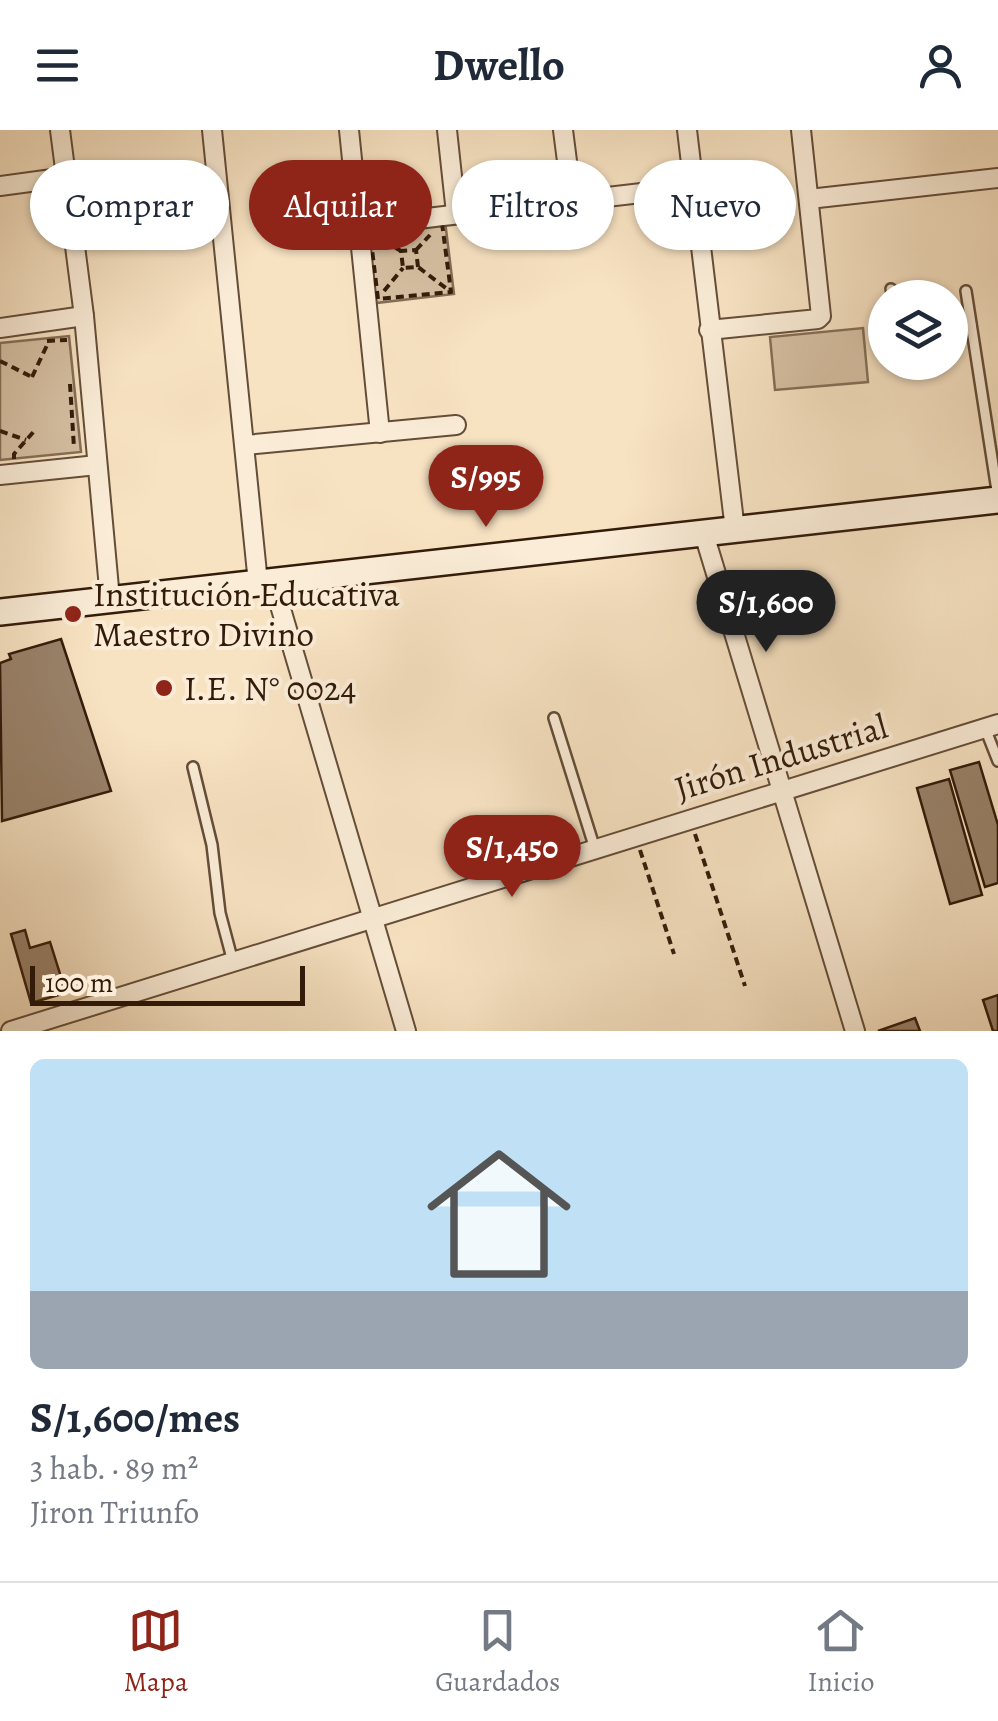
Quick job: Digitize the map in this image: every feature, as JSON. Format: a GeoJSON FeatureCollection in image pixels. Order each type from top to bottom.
{"type":"FeatureCollection","features":[{"type":"Feature","properties":{"kind":"street"},"geometry":{"type":"LineString","coordinates":[[60,130],[64,160]]}},
{"type":"Feature","properties":{"kind":"street"},"geometry":{"type":"LineString","coordinates":[[212,130],[245,445],[266,582],[406,1031]]}},
{"type":"Feature","properties":{"kind":"street"},"geometry":{"type":"LineString","coordinates":[[349,130],[352,160]]}},
{"type":"Feature","properties":{"kind":"street"},"geometry":{"type":"LineString","coordinates":[[447,130],[452,176]]}},
{"type":"Feature","properties":{"kind":"street"},"geometry":{"type":"LineString","coordinates":[[563,130],[567,160]]}},
{"type":"Feature","properties":{"kind":"street"},"geometry":{"type":"LineString","coordinates":[[686,130],[690,160]]}},
{"type":"Feature","properties":{"kind":"street"},"geometry":{"type":"LineString","coordinates":[[709,330],[821,316],[801,130]]}},
{"type":"Feature","properties":{"kind":"street"},"geometry":{"type":"LineString","coordinates":[[809,200],[998,178]]}},
{"type":"Feature","properties":{"kind":"street"},"geometry":{"type":"LineString","coordinates":[[0,186],[30,182]]}},
{"type":"Feature","properties":{"kind":"street"},"geometry":{"type":"LineString","coordinates":[[76,250],[110,599]]}},
{"type":"Feature","properties":{"kind":"street"},"geometry":{"type":"LineString","coordinates":[[361,250],[380,433]]}},
{"type":"Feature","properties":{"kind":"street"},"geometry":{"type":"LineString","coordinates":[[700,250],[734,530]]}},
{"type":"Feature","properties":{"kind":"street"},"geometry":{"type":"LineString","coordinates":[[0,328],[84,316]]}},
{"type":"Feature","properties":{"kind":"street"},"geometry":{"type":"LineString","coordinates":[[245,445],[456,424]]}},
{"type":"Feature","properties":{"kind":"street"},"geometry":{"type":"LineString","coordinates":[[7,474],[97,465]]}},
{"type":"Feature","properties":{"kind":"street"},"geometry":{"type":"LineString","coordinates":[[0,612],[998,500]]}},
{"type":"Feature","properties":{"kind":"street"},"geometry":{"type":"LineString","coordinates":[[704,534],[855,1031]]}},
{"type":"Feature","properties":{"kind":"street","name":"Jirón Industrial"},"geometry":{"type":"LineString","coordinates":[[12,1031],[992,726]]}},
{"type":"Feature","properties":{"kind":"lane"},"geometry":{"type":"LineString","coordinates":[[968,305],[998,500]]}},
{"type":"Feature","properties":{"kind":"lane"},"geometry":{"type":"LineString","coordinates":[[554,718],[595,849]]}},
{"type":"Feature","properties":{"kind":"lane"},"geometry":{"type":"LineString","coordinates":[[992,726],[998,761]]}},
{"type":"Feature","properties":{"kind":"lane"},"geometry":{"type":"LineString","coordinates":[[193,767],[233,962]]}},
{"type":"Feature","properties":{"kind":"path"},"geometry":{"type":"LineString","coordinates":[[378,299],[370,233],[442,223],[451,292]]}},
{"type":"Feature","properties":{"kind":"path"},"geometry":{"type":"LineString","coordinates":[[378,299],[403,268],[402,251],[416,250],[418,267]]}},
{"type":"Feature","properties":{"kind":"path"},"geometry":{"type":"LineString","coordinates":[[403,268],[418,267],[451,292]]}},
{"type":"Feature","properties":{"kind":"path"},"geometry":{"type":"LineString","coordinates":[[378,299],[451,292]]}},
{"type":"Feature","properties":{"kind":"path"},"geometry":{"type":"LineString","coordinates":[[0,361],[31,376],[49,341],[49,321]]}},
{"type":"Feature","properties":{"kind":"path"},"geometry":{"type":"LineString","coordinates":[[33,342],[67,339]]}},
{"type":"Feature","properties":{"kind":"path"},"geometry":{"type":"LineString","coordinates":[[60,450],[76,448],[70,376]]}},
{"type":"Feature","properties":{"kind":"path"},"geometry":{"type":"LineString","coordinates":[[7,474],[14,454],[36,429]]}},
{"type":"Feature","properties":{"kind":"path"},"geometry":{"type":"LineString","coordinates":[[0,431],[26,440]]}},
{"type":"Feature","properties":{"kind":"path"},"geometry":{"type":"LineString","coordinates":[[0,455],[29,452]]}},
{"type":"Feature","properties":{"kind":"path"},"geometry":{"type":"LineString","coordinates":[[690,819],[745,986]]}},
{"type":"Feature","properties":{"kind":"path"},"geometry":{"type":"LineString","coordinates":[[636,836],[674,954]]}},
{"type":"Feature","properties":{"kind":"shaded area"},"geometry":{"type":"Polygon","coordinates":[[[445,221],[454,294],[376,303],[369,250],[432,250],[432,222],[445,221]]]}},
{"type":"Feature","properties":{"kind":"shaded area"},"geometry":{"type":"Polygon","coordinates":[[[863,328],[868,382],[775,390],[770,337],[863,328]]]}},
{"type":"Feature","properties":{"kind":"shaded area"},"geometry":{"type":"Polygon","coordinates":[[[69,336],[81,452],[0,460],[0,343],[69,336]]]}},
{"type":"Feature","properties":{"kind":"building"},"geometry":{"type":"Polygon","coordinates":[[[61,639],[111,791],[2,821],[0,663],[11,659],[9,654],[61,639]]]}},
{"type":"Feature","properties":{"kind":"building"},"geometry":{"type":"Polygon","coordinates":[[[979,762],[998,825],[998,883],[985,887],[950,770],[979,762]]]}},
{"type":"Feature","properties":{"kind":"building"},"geometry":{"type":"Polygon","coordinates":[[[949,779],[982,895],[950,904],[917,788],[949,779]]]}},
{"type":"Feature","properties":{"kind":"building"},"geometry":{"type":"Polygon","coordinates":[[[25,930],[30,948],[50,942],[66,993],[31,1003],[11,934],[25,930]]]}},
{"type":"Feature","properties":{"kind":"building"},"geometry":{"type":"Polygon","coordinates":[[[998,995],[998,1031],[993,1031],[983,1000],[998,995]]]}},
{"type":"Feature","properties":{"kind":"building"},"geometry":{"type":"Polygon","coordinates":[[[915,1018],[920,1031],[878,1031],[915,1018]]]}},
{"type":"Feature","properties":{"kind":"place","name":"Institución Educativa Maestro Divino"},"geometry":{"type":"Point","coordinates":[73,614]}},
{"type":"Feature","properties":{"kind":"place","name":"I.E. N° 0024"},"geometry":{"type":"Point","coordinates":[164,688]}}]}
